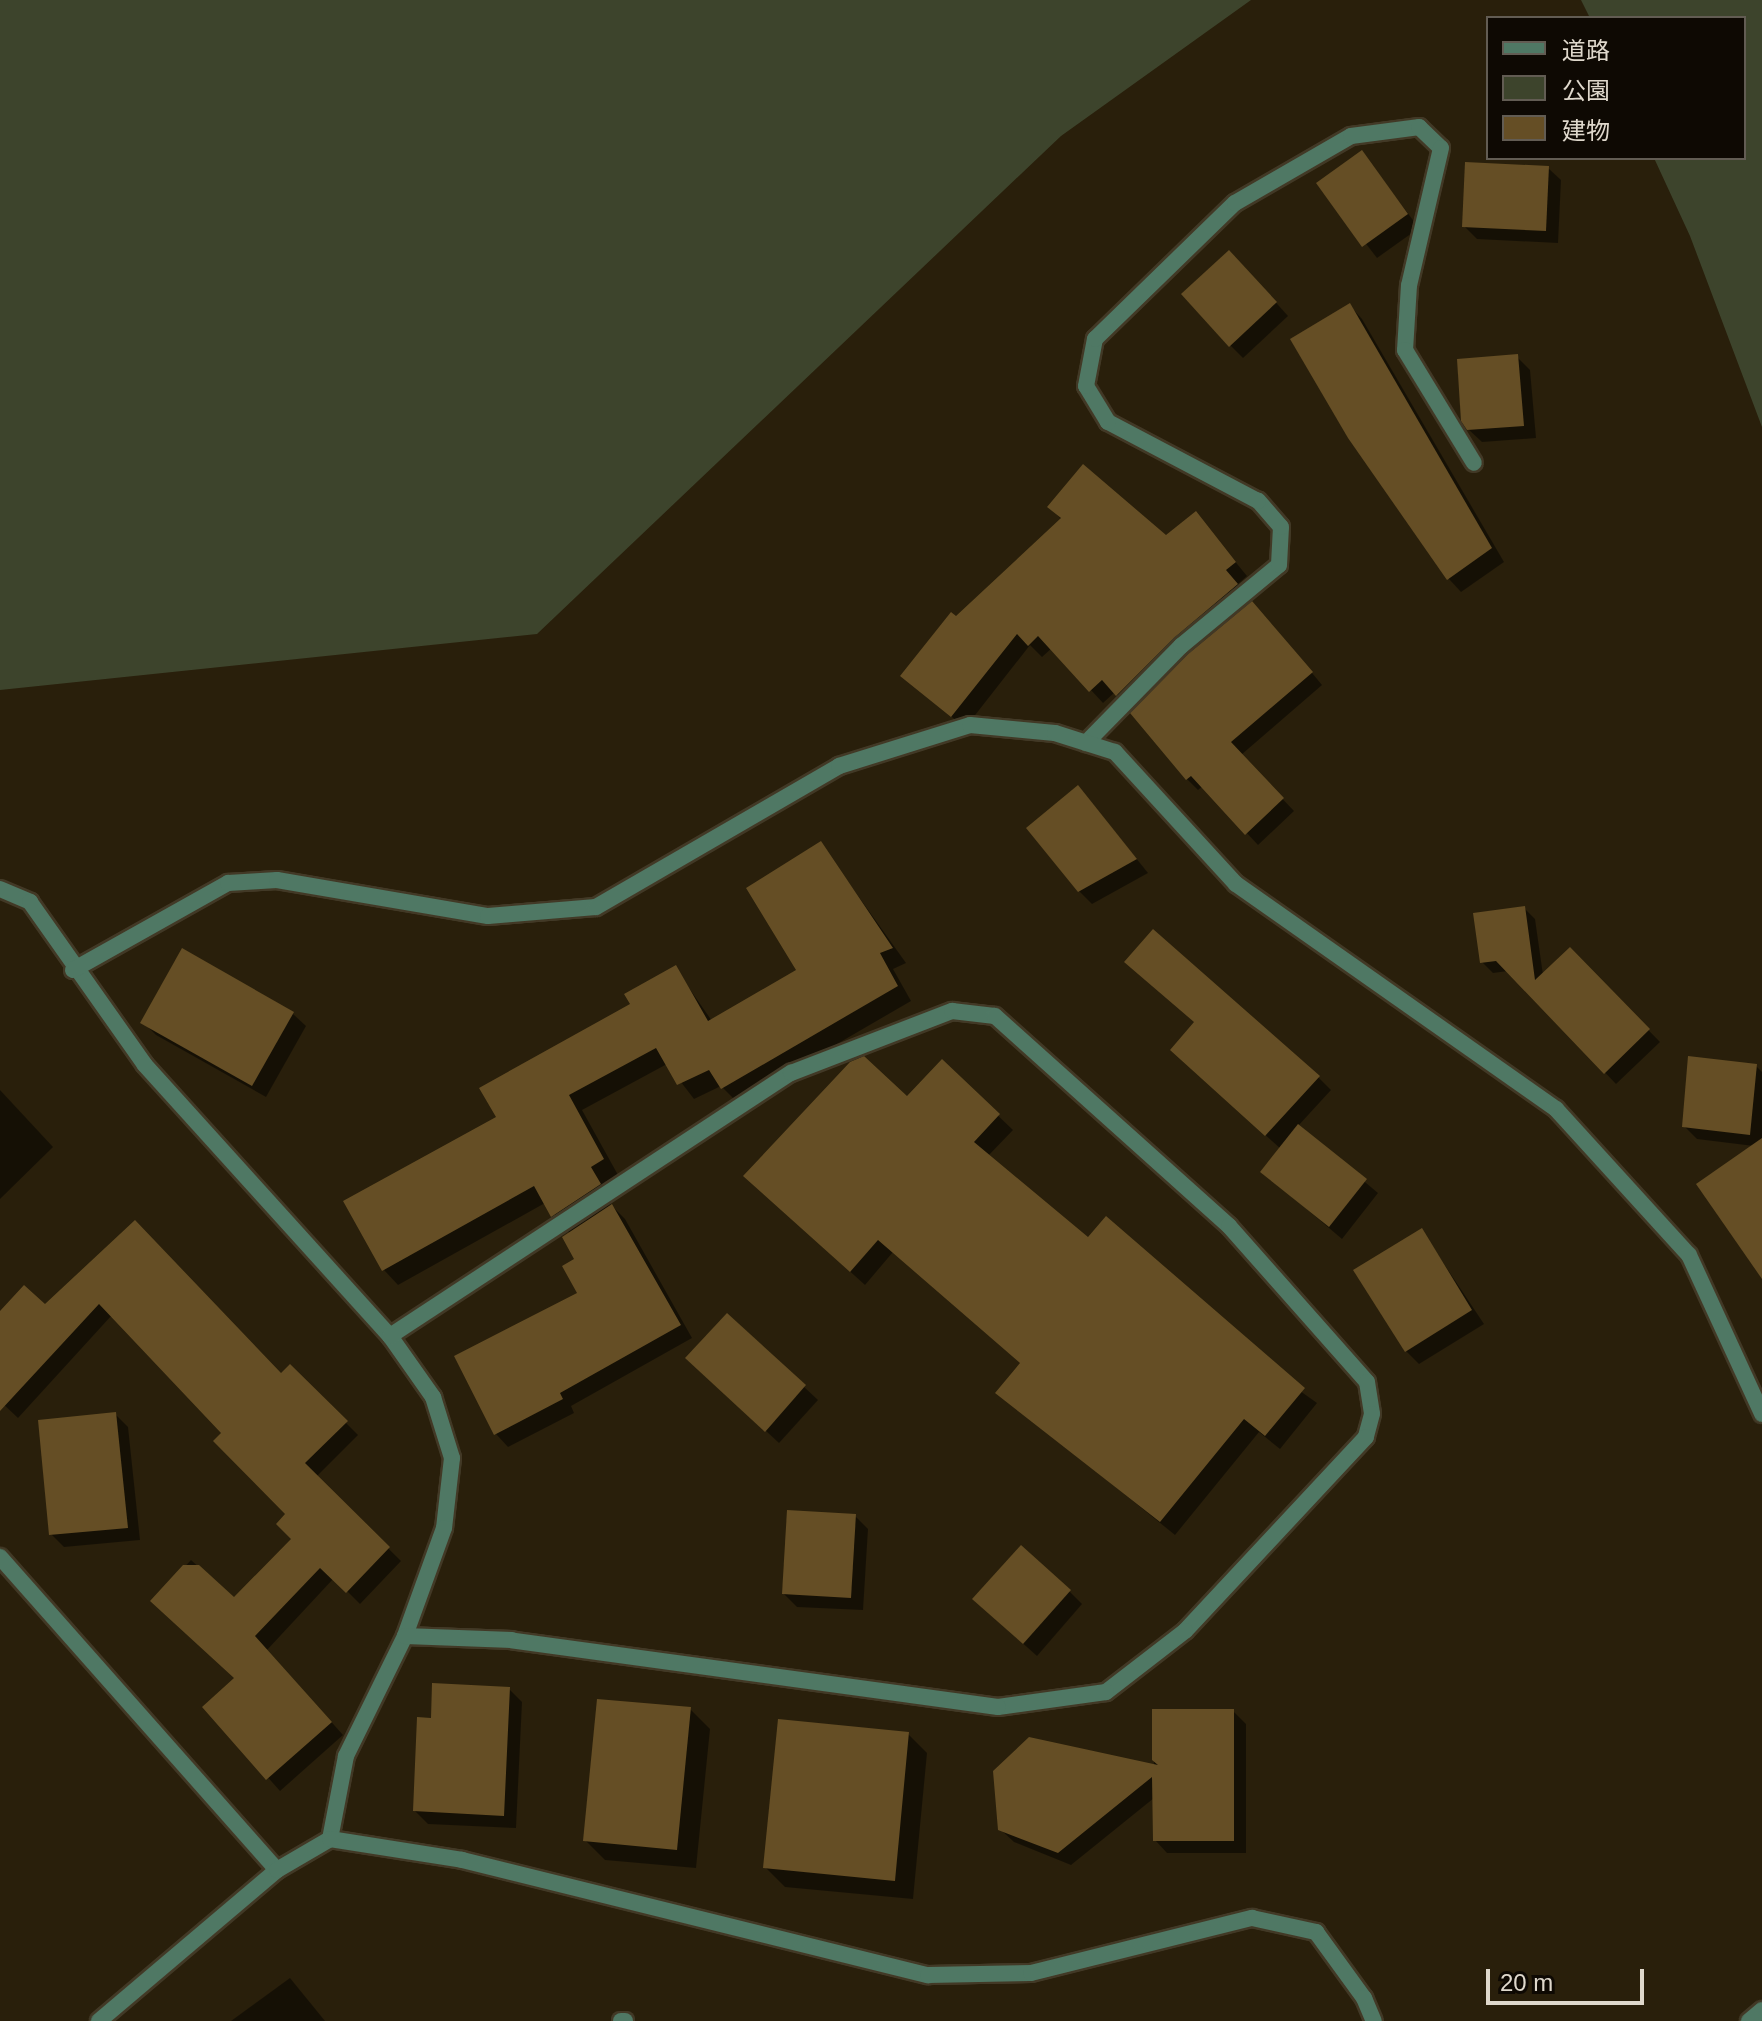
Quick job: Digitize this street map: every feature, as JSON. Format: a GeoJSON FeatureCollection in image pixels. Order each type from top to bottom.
{"type":"FeatureCollection","features":[{"type":"Feature","properties":{"kind":"street"},"geometry":{"type":"LineString","coordinates":[[1086,743],[1181,646],[1279,565],[1281,527],[1258,501],[1108,422],[1086,386],[1095,339],[1235,203],[1351,136],[1419,127],[1441,148],[1409,285],[1405,350],[1474,463]]}},
{"type":"Feature","properties":{"kind":"street"},"geometry":{"type":"LineString","coordinates":[[73,970],[228,883],[277,880],[488,916],[596,907],[839,766],[970,725],[1055,733],[1115,752],[1236,884],[1556,1109],[1689,1255],[1762,1414]]}},
{"type":"Feature","properties":{"kind":"street"},"geometry":{"type":"LineString","coordinates":[[0,889],[30,902],[73,970],[145,1065],[390,1336],[433,1397],[452,1458],[444,1528],[405,1636],[346,1756],[330,1839]]}},
{"type":"Feature","properties":{"kind":"street"},"geometry":{"type":"LineString","coordinates":[[390,1336],[791,1073],[952,1011],[995,1016],[1229,1226],[1367,1382],[1372,1414],[1366,1437],[1185,1631],[1106,1692],[998,1707],[512,1640],[405,1636]]}},
{"type":"Feature","properties":{"kind":"street"},"geometry":{"type":"LineString","coordinates":[[2,1564],[277,1870]]}},
{"type":"Feature","properties":{"kind":"street"},"geometry":{"type":"LineString","coordinates":[[99,2021],[277,1870],[330,1839],[462,1860],[928,1975],[1031,1973],[1252,1918],[1316,1932],[1364,1998],[1374,2021]]}},
{"type":"Feature","properties":{"kind":"street"},"geometry":{"type":"LineString","coordinates":[[1749,2021],[1762,2010]]}},
{"type":"Feature","properties":{"kind":"green space"},"geometry":{"type":"Polygon","coordinates":[[[0,0],[1251,0],[1061,136],[537,634],[0,690],[0,0]]]}},
{"type":"Feature","properties":{"kind":"green space"},"geometry":{"type":"Polygon","coordinates":[[[1581,0],[1762,0],[1762,427],[1690,236],[1655,160],[1746,160],[1746,16],[1589,16],[1581,0]]]}},
{"type":"Feature","properties":{"kind":"building"},"geometry":{"type":"Polygon","coordinates":[[[1362,150],[1408,214],[1362,247],[1316,183],[1362,150]]]}},
{"type":"Feature","properties":{"kind":"building"},"geometry":{"type":"Polygon","coordinates":[[[1465,162],[1549,166],[1546,231],[1462,227],[1465,162]]]}},
{"type":"Feature","properties":{"kind":"building"},"geometry":{"type":"Polygon","coordinates":[[[1229,250],[1277,302],[1229,347],[1181,294],[1229,250]]]}},
{"type":"Feature","properties":{"kind":"building"},"geometry":{"type":"Polygon","coordinates":[[[1350,303],[1492,548],[1447,580],[1348,438],[1290,339],[1350,303]]]}},
{"type":"Feature","properties":{"kind":"building"},"geometry":{"type":"Polygon","coordinates":[[[1518,354],[1524,426],[1467,430],[1461,421],[1457,359],[1518,354]]]}},
{"type":"Feature","properties":{"kind":"building"},"geometry":{"type":"Polygon","coordinates":[[[1083,464],[1166,535],[1196,511],[1236,562],[1226,570],[1238,584],[1174,638],[1116,696],[1102,680],[1089,692],[1038,636],[1028,646],[1017,634],[951,717],[900,676],[951,612],[956,616],[1061,518],[1047,507],[1083,464]]]}},
{"type":"Feature","properties":{"kind":"building"},"geometry":{"type":"Polygon","coordinates":[[[1252,601],[1313,672],[1231,742],[1284,798],[1245,835],[1191,776],[1186,780],[1130,713],[1188,654],[1252,601]]]}},
{"type":"Feature","properties":{"kind":"building"},"geometry":{"type":"Polygon","coordinates":[[[1078,785],[1137,859],[1078,892],[1026,828],[1078,785]]]}},
{"type":"Feature","properties":{"kind":"building"},"geometry":{"type":"Polygon","coordinates":[[[821,841],[893,948],[880,953],[898,986],[721,1089],[709,1070],[677,1085],[656,1048],[569,1095],[604,1159],[591,1167],[601,1184],[551,1217],[534,1186],[382,1271],[343,1201],[496,1117],[479,1088],[630,1004],[624,994],[676,965],[708,1021],[796,970],[746,888],[821,841]]]}},
{"type":"Feature","properties":{"kind":"building"},"geometry":{"type":"Polygon","coordinates":[[[1525,906],[1535,980],[1570,947],[1650,1029],[1604,1074],[1496,961],[1480,963],[1473,913],[1525,906]]]}},
{"type":"Feature","properties":{"kind":"building"},"geometry":{"type":"Polygon","coordinates":[[[1153,929],[1320,1076],[1265,1136],[1170,1050],[1194,1022],[1124,962],[1153,929]]]}},
{"type":"Feature","properties":{"kind":"building"},"geometry":{"type":"Polygon","coordinates":[[[182,948],[294,1012],[252,1086],[140,1023],[182,948]]]}},
{"type":"Feature","properties":{"kind":"building"},"geometry":{"type":"Polygon","coordinates":[[[864,1056],[907,1096],[942,1059],[1000,1114],[974,1142],[1088,1237],[1106,1216],[1305,1388],[1265,1436],[1244,1419],[1160,1522],[995,1393],[1020,1363],[878,1240],[850,1272],[743,1176],[850,1062],[864,1056]]]}},
{"type":"Feature","properties":{"kind":"building"},"geometry":{"type":"Polygon","coordinates":[[[1688,1056],[1757,1064],[1750,1135],[1682,1127],[1688,1056]]]}},
{"type":"Feature","properties":{"kind":"building"},"geometry":{"type":"Polygon","coordinates":[[[1298,1124],[1367,1179],[1329,1227],[1260,1172],[1298,1124]]]}},
{"type":"Feature","properties":{"kind":"building"},"geometry":{"type":"Polygon","coordinates":[[[1762,1138],[1762,1279],[1696,1184],[1762,1138]]]}},
{"type":"Feature","properties":{"kind":"building"},"geometry":{"type":"Polygon","coordinates":[[[612,1204],[681,1325],[560,1393],[563,1399],[494,1435],[454,1356],[577,1293],[562,1266],[574,1259],[562,1237],[612,1204]]]}},
{"type":"Feature","properties":{"kind":"building"},"geometry":{"type":"Polygon","coordinates":[[[135,1220],[281,1373],[290,1364],[348,1421],[305,1463],[390,1547],[346,1593],[320,1568],[255,1636],[332,1722],[266,1780],[202,1707],[234,1678],[150,1601],[183,1565],[199,1565],[234,1597],[291,1539],[276,1524],[285,1514],[213,1441],[221,1433],[99,1304],[0,1411],[0,1311],[24,1285],[45,1304],[135,1220]]]}},
{"type":"Feature","properties":{"kind":"building"},"geometry":{"type":"Polygon","coordinates":[[[1422,1228],[1472,1310],[1405,1352],[1353,1270],[1422,1228]]]}},
{"type":"Feature","properties":{"kind":"building"},"geometry":{"type":"Polygon","coordinates":[[[727,1313],[806,1385],[765,1432],[685,1358],[727,1313]]]}},
{"type":"Feature","properties":{"kind":"building"},"geometry":{"type":"Polygon","coordinates":[[[116,1412],[128,1528],[49,1535],[38,1420],[116,1412]]]}},
{"type":"Feature","properties":{"kind":"building"},"geometry":{"type":"Polygon","coordinates":[[[787,1510],[856,1514],[851,1598],[782,1594],[787,1510]]]}},
{"type":"Feature","properties":{"kind":"building"},"geometry":{"type":"Polygon","coordinates":[[[1021,1545],[1071,1590],[1023,1644],[972,1599],[1021,1545]]]}},
{"type":"Feature","properties":{"kind":"building"},"geometry":{"type":"Polygon","coordinates":[[[432,1683],[510,1687],[504,1816],[413,1811],[417,1717],[431,1718],[432,1683]]]}},
{"type":"Feature","properties":{"kind":"building"},"geometry":{"type":"Polygon","coordinates":[[[597,1699],[691,1707],[677,1850],[583,1841],[597,1699]]]}},
{"type":"Feature","properties":{"kind":"building"},"geometry":{"type":"Polygon","coordinates":[[[1152,1709],[1234,1709],[1234,1841],[1153,1841],[1152,1777],[1058,1853],[998,1830],[993,1771],[1029,1737],[1158,1765],[1152,1760],[1152,1709]]]}},
{"type":"Feature","properties":{"kind":"building"},"geometry":{"type":"Polygon","coordinates":[[[778,1719],[909,1732],[895,1881],[763,1868],[778,1719]]]}}]}
